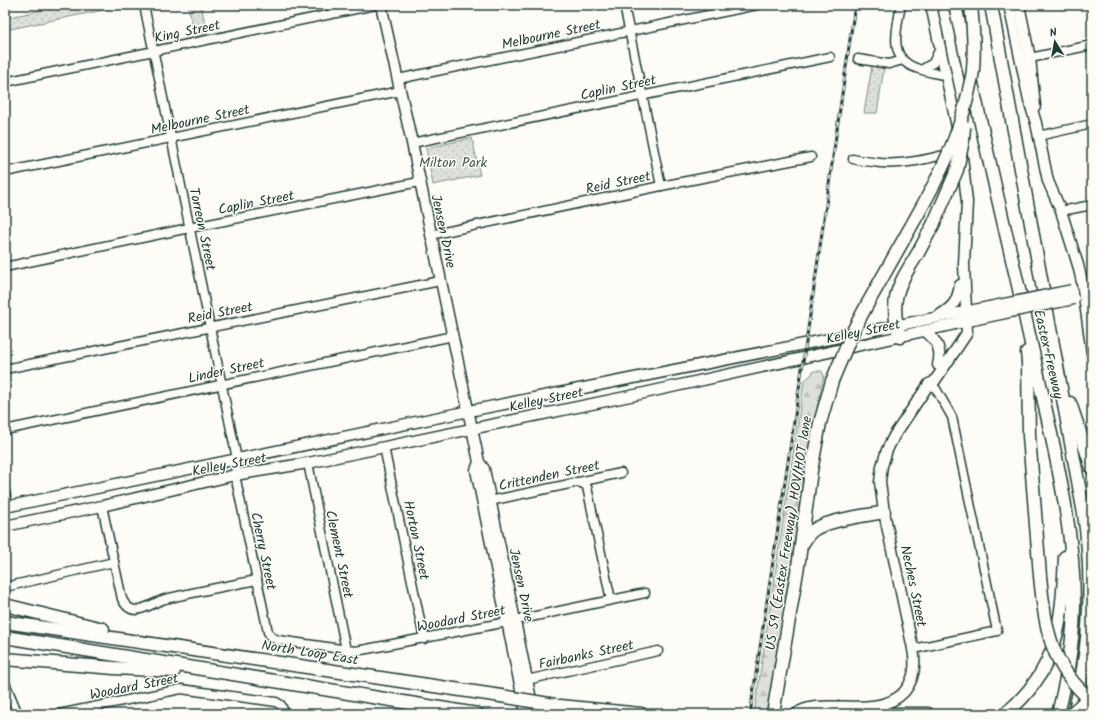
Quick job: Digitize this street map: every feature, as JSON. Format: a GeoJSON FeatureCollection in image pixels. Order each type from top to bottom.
{"type":"FeatureCollection","features":[{"type":"Feature","properties":{"kind":"highway","name":"Eastex Freeway"},"geometry":{"type":"LineString","coordinates":[[955,5],[1052,440],[1065,510],[1071,559],[1074,610],[1069,664],[1058,714]]}},
{"type":"Feature","properties":{"kind":"highway","name":"US 59 (Eastex Freeway) HOV/HOT lane"},"geometry":{"type":"LineString","coordinates":[[773,714],[801,548],[818,430],[832,381],[854,329],[937,180],[965,109],[973,70],[974,34],[971,5]]}},
{"type":"Feature","properties":{"kind":"highway","name":"Eastex Freeway"},"geometry":{"type":"LineString","coordinates":[[991,5],[1084,514],[1091,577],[1086,657],[1074,714]]}},
{"type":"Feature","properties":{"kind":"highway"},"geometry":{"type":"LineString","coordinates":[[898,331],[895,306],[896,295],[900,283],[932,225],[957,170],[965,109]]}},
{"type":"Feature","properties":{"kind":"highway"},"geometry":{"type":"LineString","coordinates":[[1017,283],[1028,363],[1029,436],[1040,576],[1046,624],[1052,646],[1061,665],[1071,680],[1092,701]]}},
{"type":"Feature","properties":{"kind":"highway"},"geometry":{"type":"LineString","coordinates":[[1055,360],[1092,468]]}},
{"type":"Feature","properties":{"kind":"highway"},"geometry":{"type":"LineString","coordinates":[[1006,714],[1033,686],[1047,663],[1054,646],[1058,632],[1062,605],[1065,510]]}},
{"type":"Feature","properties":{"kind":"highway"},"geometry":{"type":"LineString","coordinates":[[801,548],[805,538],[810,532],[818,528],[833,522],[884,512]]}},
{"type":"Feature","properties":{"kind":"highway"},"geometry":{"type":"LineString","coordinates":[[5,605],[172,646]]}},
{"type":"Feature","properties":{"kind":"highway","name":"North Loop East"},"geometry":{"type":"LineString","coordinates":[[5,622],[501,696],[610,714]]}},
{"type":"Feature","properties":{"kind":"highway"},"geometry":{"type":"LineString","coordinates":[[5,637],[477,714]]}},
{"type":"Feature","properties":{"kind":"highway"},"geometry":{"type":"LineString","coordinates":[[10,659],[114,668],[236,674]]}},
{"type":"Feature","properties":{"kind":"highway"},"geometry":{"type":"LineString","coordinates":[[1071,714],[1092,695]]}},
{"type":"Feature","properties":{"kind":"highway"},"geometry":{"type":"LineString","coordinates":[[558,705],[641,714]]}},
{"type":"Feature","properties":{"kind":"highway"},"geometry":{"type":"LineString","coordinates":[[880,714],[928,714]]}},
{"type":"Feature","properties":{"kind":"main road","name":"Jensen Drive"},"geometry":{"type":"LineString","coordinates":[[381,5],[412,143],[430,235],[479,462],[484,469],[487,502],[511,622],[524,681],[534,714]]}},
{"type":"Feature","properties":{"kind":"main road"},"geometry":{"type":"LineString","coordinates":[[931,5],[962,151],[967,202],[964,264],[966,316]]}},
{"type":"Feature","properties":{"kind":"main road"},"geometry":{"type":"LineString","coordinates":[[1009,5],[1029,100],[1036,122]]}},
{"type":"Feature","properties":{"kind":"main road"},"geometry":{"type":"LineString","coordinates":[[1019,5],[1030,58],[1038,136],[1048,181],[1061,211],[1087,285]]}},
{"type":"Feature","properties":{"kind":"main road"},"geometry":{"type":"LineString","coordinates":[[938,317],[957,301],[964,264]]}},
{"type":"Feature","properties":{"kind":"main road","name":"Kelley Street"},"geometry":{"type":"LineString","coordinates":[[6,507],[469,411],[898,331],[925,331],[966,316],[1081,296],[1087,285]]}},
{"type":"Feature","properties":{"kind":"main road"},"geometry":{"type":"LineString","coordinates":[[1081,296],[1092,353]]}},
{"type":"Feature","properties":{"kind":"main road","name":"Kelley Street"},"geometry":{"type":"LineString","coordinates":[[5,526],[235,476],[308,463],[472,429],[898,331],[938,317],[966,316]]}},
{"type":"Feature","properties":{"kind":"main road","name":"Neches Street"},"geometry":{"type":"LineString","coordinates":[[796,714],[801,710],[829,706],[880,705],[897,698],[909,686],[914,676],[915,660],[913,649],[884,512],[880,482],[882,466],[887,450],[894,436],[929,384],[929,379],[961,331],[966,316]]}},
{"type":"Feature","properties":{"kind":"main road","name":"Neches Street"},"geometry":{"type":"LineString","coordinates":[[929,384],[934,382],[967,333],[966,316]]}},
{"type":"Feature","properties":{"kind":"main road"},"geometry":{"type":"LineString","coordinates":[[925,331],[939,346],[940,352],[938,365]]}},
{"type":"Feature","properties":{"kind":"main road","name":"Jensen Drive"},"geometry":{"type":"LineString","coordinates":[[524,681],[526,714]]}},
{"type":"Feature","properties":{"kind":"street","name":"Torreon Street"},"geometry":{"type":"LineString","coordinates":[[144,5],[237,459]]}},
{"type":"Feature","properties":{"kind":"street","name":"King Street"},"geometry":{"type":"LineString","coordinates":[[5,82],[375,5]]}},
{"type":"Feature","properties":{"kind":"street"},"geometry":{"type":"LineString","coordinates":[[624,5],[661,186]]}},
{"type":"Feature","properties":{"kind":"street","name":"Melbourne Street"},"geometry":{"type":"LineString","coordinates":[[398,79],[757,5]]}},
{"type":"Feature","properties":{"kind":"street"},"geometry":{"type":"LineString","coordinates":[[901,5],[896,46],[903,60],[917,69],[923,69],[946,76]]}},
{"type":"Feature","properties":{"kind":"street"},"geometry":{"type":"LineString","coordinates":[[1030,58],[1092,45]]}},
{"type":"Feature","properties":{"kind":"street"},"geometry":{"type":"LineString","coordinates":[[923,69],[933,63],[940,48]]}},
{"type":"Feature","properties":{"kind":"street","name":"Caplin Street"},"geometry":{"type":"LineString","coordinates":[[412,143],[830,57]]}},
{"type":"Feature","properties":{"kind":"street"},"geometry":{"type":"LineString","coordinates":[[858,59],[889,64],[903,60]]}},
{"type":"Feature","properties":{"kind":"street","name":"Melbourne Street"},"geometry":{"type":"LineString","coordinates":[[5,172],[400,91]]}},
{"type":"Feature","properties":{"kind":"street"},"geometry":{"type":"LineString","coordinates":[[1038,136],[1092,124]]}},
{"type":"Feature","properties":{"kind":"street"},"geometry":{"type":"LineString","coordinates":[[853,160],[881,163],[908,162],[962,151]]}},
{"type":"Feature","properties":{"kind":"street","name":"Reid Street"},"geometry":{"type":"LineString","coordinates":[[430,235],[661,186],[811,157]]}},
{"type":"Feature","properties":{"kind":"street","name":"Caplin Street"},"geometry":{"type":"LineString","coordinates":[[5,267],[419,182]]}},
{"type":"Feature","properties":{"kind":"street"},"geometry":{"type":"LineString","coordinates":[[1061,211],[1092,205]]}},
{"type":"Feature","properties":{"kind":"street","name":"Reid Street"},"geometry":{"type":"LineString","coordinates":[[5,369],[440,281]]}},
{"type":"Feature","properties":{"kind":"street","name":"Linder Street"},"geometry":{"type":"LineString","coordinates":[[5,430],[453,336]]}},
{"type":"Feature","properties":{"kind":"street"},"geometry":{"type":"LineString","coordinates":[[913,649],[997,631],[952,417],[936,389],[929,384]]}},
{"type":"Feature","properties":{"kind":"street","name":"Horton Street"},"geometry":{"type":"LineString","coordinates":[[384,447],[424,639]]}},
{"type":"Feature","properties":{"kind":"street","name":"Cherry Street"},"geometry":{"type":"LineString","coordinates":[[237,459],[235,476],[268,632],[271,637],[282,640]]}},
{"type":"Feature","properties":{"kind":"street","name":"Clement Street"},"geometry":{"type":"LineString","coordinates":[[308,463],[346,650]]}},
{"type":"Feature","properties":{"kind":"street","name":"Crittenden Street"},"geometry":{"type":"LineString","coordinates":[[487,502],[621,473]]}},
{"type":"Feature","properties":{"kind":"street"},"geometry":{"type":"LineString","coordinates":[[577,482],[584,484],[587,487],[611,600]]}},
{"type":"Feature","properties":{"kind":"street"},"geometry":{"type":"LineString","coordinates":[[5,492],[6,507]]}},
{"type":"Feature","properties":{"kind":"street"},"geometry":{"type":"LineString","coordinates":[[102,506],[122,599],[124,604],[132,610],[138,610],[163,600],[257,580]]}},
{"type":"Feature","properties":{"kind":"street"},"geometry":{"type":"LineString","coordinates":[[5,587],[114,562]]}},
{"type":"Feature","properties":{"kind":"street","name":"Woodard Street"},"geometry":{"type":"LineString","coordinates":[[282,640],[346,650],[367,650],[511,622],[645,593]]}},
{"type":"Feature","properties":{"kind":"street","name":"Fairbanks Street"},"geometry":{"type":"LineString","coordinates":[[524,681],[658,651]]}},
{"type":"Feature","properties":{"kind":"street"},"geometry":{"type":"LineString","coordinates":[[5,683],[18,714]]}},
{"type":"Feature","properties":{"kind":"street","name":"Woodard Street"},"geometry":{"type":"LineString","coordinates":[[59,714],[181,689],[276,702],[281,705],[284,711]]}},
{"type":"Feature","properties":{"kind":"green space"},"geometry":{"type":"Polygon","coordinates":[[[66,5],[128,5],[5,30],[5,18],[66,5]]]}},
{"type":"Feature","properties":{"kind":"green space"},"geometry":{"type":"Polygon","coordinates":[[[188,5],[201,5],[208,37],[196,40],[188,5]]]}},
{"type":"Feature","properties":{"kind":"green space"},"geometry":{"type":"Polygon","coordinates":[[[872,66],[884,68],[877,113],[864,113],[872,66]]]}},
{"type":"Feature","properties":{"kind":"green space","name":"Milton Park"},"geometry":{"type":"Polygon","coordinates":[[[472,138],[480,175],[433,185],[426,148],[472,138]]]}},
{"type":"Feature","properties":{"kind":"green space"},"geometry":{"type":"Polygon","coordinates":[[[813,371],[822,371],[824,376],[812,432],[769,714],[754,714],[804,381],[812,374],[813,371]]]}},
{"type":"Feature","properties":{"kind":"railway"},"geometry":{"type":"LineString","coordinates":[[750,714],[855,5]]}}]}
